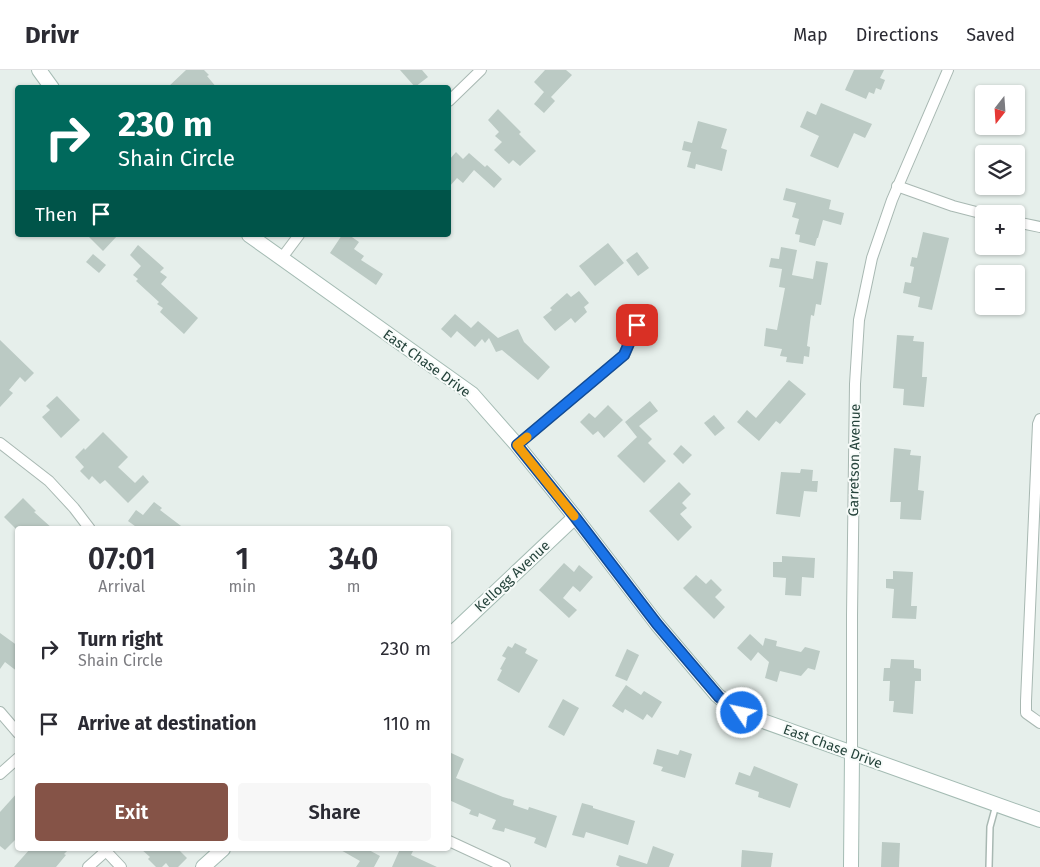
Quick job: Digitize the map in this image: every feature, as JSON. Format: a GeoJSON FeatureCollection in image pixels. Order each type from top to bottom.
{"type":"FeatureCollection","features":[{"type":"Feature","properties":{"kind":"street"},"geometry":{"type":"LineString","coordinates":[[39,70],[50,85]]}},
{"type":"Feature","properties":{"kind":"street"},"geometry":{"type":"LineString","coordinates":[[451,99],[481,70]]}},
{"type":"Feature","properties":{"kind":"street","name":"Garretson Avenue"},"geometry":{"type":"LineString","coordinates":[[851,867],[855,384],[859,320],[872,258],[897,186],[948,70]]}},
{"type":"Feature","properties":{"kind":"street"},"geometry":{"type":"LineString","coordinates":[[897,186],[975,212]]}},
{"type":"Feature","properties":{"kind":"street"},"geometry":{"type":"LineString","coordinates":[[1025,224],[1040,227]]}},
{"type":"Feature","properties":{"kind":"street","name":"East Chase Drive"},"geometry":{"type":"LineString","coordinates":[[252,237],[472,394],[517,445],[575,517],[657,624],[719,697],[733,708],[749,716],[852,754],[1040,820]]}},
{"type":"Feature","properties":{"kind":"street"},"geometry":{"type":"LineString","coordinates":[[281,259],[298,237]]}},
{"type":"Feature","properties":{"kind":"street"},"geometry":{"type":"LineString","coordinates":[[517,445],[624,355],[637,325]]}},
{"type":"Feature","properties":{"kind":"street"},"geometry":{"type":"LineString","coordinates":[[1040,419],[1038,424],[1026,702],[1026,713],[1040,724]]}},
{"type":"Feature","properties":{"kind":"street"},"geometry":{"type":"LineString","coordinates":[[0,443],[49,481],[88,526]]}},
{"type":"Feature","properties":{"kind":"street","name":"Kellogg Avenue"},"geometry":{"type":"LineString","coordinates":[[451,634],[575,517]]}},
{"type":"Feature","properties":{"kind":"street"},"geometry":{"type":"LineString","coordinates":[[0,712],[15,730]]}},
{"type":"Feature","properties":{"kind":"street"},"geometry":{"type":"LineString","coordinates":[[0,774],[15,761]]}},
{"type":"Feature","properties":{"kind":"street"},"geometry":{"type":"LineString","coordinates":[[451,842],[505,867]]}},
{"type":"Feature","properties":{"kind":"street"},"geometry":{"type":"LineString","coordinates":[[88,867],[104,851]]}},
{"type":"Feature","properties":{"kind":"street"},"geometry":{"type":"LineString","coordinates":[[106,851],[121,867]]}},
{"type":"Feature","properties":{"kind":"street"},"geometry":{"type":"LineString","coordinates":[[203,867],[221,851]]}},
{"type":"Feature","properties":{"kind":"lane"},"geometry":{"type":"LineString","coordinates":[[989,867],[990,827],[996,804]]}},
{"type":"Feature","properties":{"kind":"building"},"geometry":{"type":"Polygon","coordinates":[[[186,70],[204,70],[214,85],[170,85],[186,70]]]}},
{"type":"Feature","properties":{"kind":"building"},"geometry":{"type":"Polygon","coordinates":[[[400,70],[422,70],[428,77],[418,85],[413,85],[400,70]]]}},
{"type":"Feature","properties":{"kind":"building"},"geometry":{"type":"Polygon","coordinates":[[[545,70],[566,70],[572,75],[551,97],[555,101],[544,113],[534,104],[544,92],[534,82],[545,70]]]}},
{"type":"Feature","properties":{"kind":"building"},"geometry":{"type":"Polygon","coordinates":[[[854,70],[884,70],[880,78],[885,80],[881,90],[876,88],[874,94],[869,92],[866,99],[845,90],[854,70]]]}},
{"type":"Feature","properties":{"kind":"building"},"geometry":{"type":"Polygon","coordinates":[[[821,103],[872,124],[865,138],[854,133],[838,168],[810,156],[819,136],[800,127],[807,111],[816,115],[821,103]]]}},
{"type":"Feature","properties":{"kind":"building"},"geometry":{"type":"Polygon","coordinates":[[[498,109],[521,132],[519,134],[536,151],[520,166],[513,160],[509,164],[494,150],[502,142],[495,136],[499,132],[488,120],[498,109]]]}},
{"type":"Feature","properties":{"kind":"building"},"geometry":{"type":"Polygon","coordinates":[[[698,121],[727,129],[721,148],[727,150],[722,171],[696,164],[695,169],[687,167],[691,152],[682,150],[684,141],[692,143],[698,121]]]}},
{"type":"Feature","properties":{"kind":"building"},"geometry":{"type":"Polygon","coordinates":[[[456,152],[463,159],[469,153],[485,167],[487,165],[502,179],[494,188],[474,170],[463,183],[457,178],[451,185],[451,158],[456,152]]]}},
{"type":"Feature","properties":{"kind":"building"},"geometry":{"type":"Polygon","coordinates":[[[786,188],[831,200],[829,209],[844,213],[841,225],[823,220],[815,246],[799,242],[800,235],[795,234],[799,219],[792,217],[796,203],[783,200],[786,188]]]}},
{"type":"Feature","properties":{"kind":"building"},"geometry":{"type":"Polygon","coordinates":[[[923,232],[949,238],[932,310],[918,307],[920,297],[903,293],[905,282],[911,283],[914,267],[910,266],[912,257],[917,258],[923,232]]]}},
{"type":"Feature","properties":{"kind":"building"},"geometry":{"type":"Polygon","coordinates":[[[89,237],[116,237],[103,251],[89,237]]]}},
{"type":"Feature","properties":{"kind":"building"},"geometry":{"type":"Polygon","coordinates":[[[341,237],[352,237],[359,242],[354,249],[364,256],[361,260],[383,274],[376,285],[330,253],[341,237]]]}},
{"type":"Feature","properties":{"kind":"building"},"geometry":{"type":"Polygon","coordinates":[[[608,243],[624,263],[595,286],[579,266],[608,243]]]}},
{"type":"Feature","properties":{"kind":"building"},"geometry":{"type":"Polygon","coordinates":[[[138,245],[164,268],[160,272],[167,277],[161,284],[198,318],[184,334],[160,312],[163,308],[157,304],[159,302],[136,281],[138,279],[133,275],[141,266],[130,255],[138,245]]]}},
{"type":"Feature","properties":{"kind":"building"},"geometry":{"type":"Polygon","coordinates":[[[781,247],[797,250],[792,275],[813,279],[816,261],[828,263],[821,305],[816,304],[814,316],[811,315],[807,346],[810,347],[809,357],[804,356],[803,364],[786,362],[787,357],[780,356],[782,349],[764,346],[766,328],[777,330],[785,288],[779,287],[782,269],[769,267],[771,258],[779,259],[781,247]]]}},
{"type":"Feature","properties":{"kind":"building"},"geometry":{"type":"Polygon","coordinates":[[[637,252],[649,268],[638,276],[626,260],[637,252]]]}},
{"type":"Feature","properties":{"kind":"building"},"geometry":{"type":"Polygon","coordinates":[[[93,254],[106,265],[99,273],[86,262],[93,254]]]}},
{"type":"Feature","properties":{"kind":"building"},"geometry":{"type":"Polygon","coordinates":[[[579,291],[589,303],[584,307],[587,312],[575,323],[571,318],[555,331],[543,317],[567,293],[571,297],[579,291]]]}},
{"type":"Feature","properties":{"kind":"building"},"geometry":{"type":"Polygon","coordinates":[[[455,314],[471,328],[478,321],[498,338],[518,329],[524,342],[550,367],[538,380],[502,350],[496,352],[489,338],[485,343],[482,339],[475,347],[457,331],[451,338],[441,329],[455,314]]]}},
{"type":"Feature","properties":{"kind":"building"},"geometry":{"type":"Polygon","coordinates":[[[897,335],[914,336],[913,341],[924,342],[922,377],[927,377],[924,407],[903,405],[904,389],[893,388],[897,335]]]}},
{"type":"Feature","properties":{"kind":"building"},"geometry":{"type":"Polygon","coordinates":[[[0,340],[34,373],[25,382],[20,377],[9,390],[13,393],[0,407],[0,340]]]}},
{"type":"Feature","properties":{"kind":"building"},"geometry":{"type":"Polygon","coordinates":[[[789,380],[806,394],[780,424],[776,421],[759,441],[737,422],[747,410],[756,418],[789,380]]]}},
{"type":"Feature","properties":{"kind":"building"},"geometry":{"type":"Polygon","coordinates":[[[57,396],[80,420],[61,438],[42,417],[50,410],[46,406],[57,396]]]}},
{"type":"Feature","properties":{"kind":"building"},"geometry":{"type":"Polygon","coordinates":[[[650,401],[658,411],[639,426],[652,439],[648,443],[666,461],[644,483],[617,456],[637,437],[625,422],[650,401]]]}},
{"type":"Feature","properties":{"kind":"building"},"geometry":{"type":"Polygon","coordinates":[[[608,405],[623,420],[604,438],[598,431],[593,435],[580,422],[589,413],[595,418],[608,405]]]}},
{"type":"Feature","properties":{"kind":"building"},"geometry":{"type":"Polygon","coordinates":[[[714,415],[725,428],[715,436],[704,423],[714,415]]]}},
{"type":"Feature","properties":{"kind":"building"},"geometry":{"type":"Polygon","coordinates":[[[103,432],[128,457],[118,467],[135,483],[143,475],[149,482],[128,503],[105,480],[100,484],[92,476],[89,480],[80,471],[84,467],[75,457],[103,432]]]}},
{"type":"Feature","properties":{"kind":"building"},"geometry":{"type":"Polygon","coordinates":[[[681,445],[692,455],[683,464],[673,454],[681,445]]]}},
{"type":"Feature","properties":{"kind":"building"},"geometry":{"type":"Polygon","coordinates":[[[894,448],[911,450],[910,455],[921,456],[918,490],[924,491],[921,520],[900,519],[901,502],[890,502],[894,448]]]}},
{"type":"Feature","properties":{"kind":"building"},"geometry":{"type":"Polygon","coordinates":[[[801,469],[813,470],[812,481],[818,481],[817,492],[804,491],[800,517],[776,514],[781,472],[800,473],[801,469]]]}},
{"type":"Feature","properties":{"kind":"building"},"geometry":{"type":"Polygon","coordinates":[[[679,482],[691,494],[682,503],[687,508],[680,514],[692,527],[678,541],[649,511],[679,482]]]}},
{"type":"Feature","properties":{"kind":"building"},"geometry":{"type":"Polygon","coordinates":[[[23,498],[36,511],[34,512],[50,526],[15,526],[15,528],[4,517],[23,498]]]}},
{"type":"Feature","properties":{"kind":"building"},"geometry":{"type":"Polygon","coordinates":[[[154,502],[162,508],[160,510],[181,526],[135,526],[128,521],[136,510],[143,515],[154,502]]]}},
{"type":"Feature","properties":{"kind":"building"},"geometry":{"type":"Polygon","coordinates":[[[782,556],[815,558],[814,578],[802,577],[801,596],[785,595],[786,578],[773,577],[773,562],[782,562],[782,556]]]}},
{"type":"Feature","properties":{"kind":"building"},"geometry":{"type":"Polygon","coordinates":[[[564,563],[574,572],[579,565],[593,577],[580,592],[573,586],[563,598],[577,610],[569,618],[539,590],[564,563]]]}},
{"type":"Feature","properties":{"kind":"building"},"geometry":{"type":"Polygon","coordinates":[[[893,571],[913,572],[911,606],[917,606],[916,619],[892,618],[894,589],[886,588],[886,579],[893,579],[893,571]]]}},
{"type":"Feature","properties":{"kind":"building"},"geometry":{"type":"Polygon","coordinates":[[[696,575],[706,584],[711,579],[722,590],[715,597],[725,607],[714,619],[683,588],[696,575]]]}},
{"type":"Feature","properties":{"kind":"building"},"geometry":{"type":"Polygon","coordinates":[[[0,633],[15,644],[15,670],[5,662],[0,669],[0,633]]]}},
{"type":"Feature","properties":{"kind":"building"},"geometry":{"type":"Polygon","coordinates":[[[750,634],[763,646],[765,638],[777,641],[776,646],[801,652],[805,647],[820,651],[815,670],[808,668],[801,676],[780,671],[777,682],[765,678],[769,662],[758,652],[751,661],[737,648],[750,634]]]}},
{"type":"Feature","properties":{"kind":"building"},"geometry":{"type":"Polygon","coordinates":[[[515,643],[527,649],[525,653],[538,660],[519,693],[497,680],[506,658],[502,656],[508,646],[512,648],[515,643]]]}},
{"type":"Feature","properties":{"kind":"building"},"geometry":{"type":"Polygon","coordinates":[[[627,649],[639,655],[627,681],[615,676],[627,649]]]}},
{"type":"Feature","properties":{"kind":"building"},"geometry":{"type":"Polygon","coordinates":[[[891,659],[914,660],[914,668],[921,669],[921,681],[915,681],[913,714],[893,712],[894,701],[889,701],[890,681],[883,681],[884,668],[890,668],[891,659]]]}},
{"type":"Feature","properties":{"kind":"building"},"geometry":{"type":"Polygon","coordinates":[[[626,685],[641,695],[644,691],[662,702],[652,718],[647,714],[643,720],[625,709],[623,713],[612,706],[626,685]]]}},
{"type":"Feature","properties":{"kind":"building"},"geometry":{"type":"Polygon","coordinates":[[[563,699],[579,708],[564,736],[548,727],[563,699]]]}},
{"type":"Feature","properties":{"kind":"building"},"geometry":{"type":"Polygon","coordinates":[[[657,749],[678,755],[680,750],[692,754],[685,778],[661,771],[663,767],[653,764],[657,749]]]}},
{"type":"Feature","properties":{"kind":"building"},"geometry":{"type":"Polygon","coordinates":[[[451,753],[464,759],[456,778],[514,800],[513,805],[528,810],[529,807],[557,816],[546,848],[534,843],[536,838],[505,828],[504,832],[492,829],[496,820],[479,813],[478,817],[469,814],[471,810],[451,801],[451,753]]]}},
{"type":"Feature","properties":{"kind":"building"},"geometry":{"type":"Polygon","coordinates":[[[754,766],[798,784],[790,808],[758,797],[759,792],[735,784],[739,772],[750,776],[754,766]]]}},
{"type":"Feature","properties":{"kind":"building"},"geometry":{"type":"Polygon","coordinates":[[[15,795],[15,840],[5,850],[0,846],[0,812],[15,795]]]}},
{"type":"Feature","properties":{"kind":"building"},"geometry":{"type":"Polygon","coordinates":[[[582,803],[635,821],[628,845],[586,832],[584,838],[572,835],[582,803]]]}},
{"type":"Feature","properties":{"kind":"building"},"geometry":{"type":"Polygon","coordinates":[[[882,842],[900,843],[899,867],[881,867],[882,842]]]}},
{"type":"Feature","properties":{"kind":"building"},"geometry":{"type":"Polygon","coordinates":[[[653,846],[674,854],[669,867],[620,867],[616,865],[619,855],[647,864],[653,846]]]}},
{"type":"Feature","properties":{"kind":"building"},"geometry":{"type":"Polygon","coordinates":[[[742,850],[773,853],[771,867],[741,867],[742,850]]]}},
{"type":"Feature","properties":{"kind":"building"},"geometry":{"type":"Polygon","coordinates":[[[28,851],[67,851],[56,867],[14,867],[28,851]]]}},
{"type":"Feature","properties":{"kind":"building"},"geometry":{"type":"Polygon","coordinates":[[[143,851],[180,851],[187,858],[178,867],[169,867],[166,863],[162,867],[156,867],[148,859],[150,857],[143,851]]]}},
{"type":"Feature","properties":{"kind":"building"},"geometry":{"type":"Polygon","coordinates":[[[342,851],[371,851],[380,856],[374,867],[356,867],[360,861],[342,851]]]}},
{"type":"Feature","properties":{"kind":"building"},"geometry":{"type":"Polygon","coordinates":[[[399,851],[413,851],[411,855],[437,867],[392,867],[399,851]]]}},
{"type":"Feature","properties":{"kind":"slow traffic"},"geometry":{"type":"LineString","coordinates":[[527,437],[517,445],[574,516]]}},
{"type":"Feature","properties":{"kind":"route"},"geometry":{"type":"LineString","coordinates":[[637,325],[624,355],[517,445],[657,624],[719,697],[742,713]]}}]}
